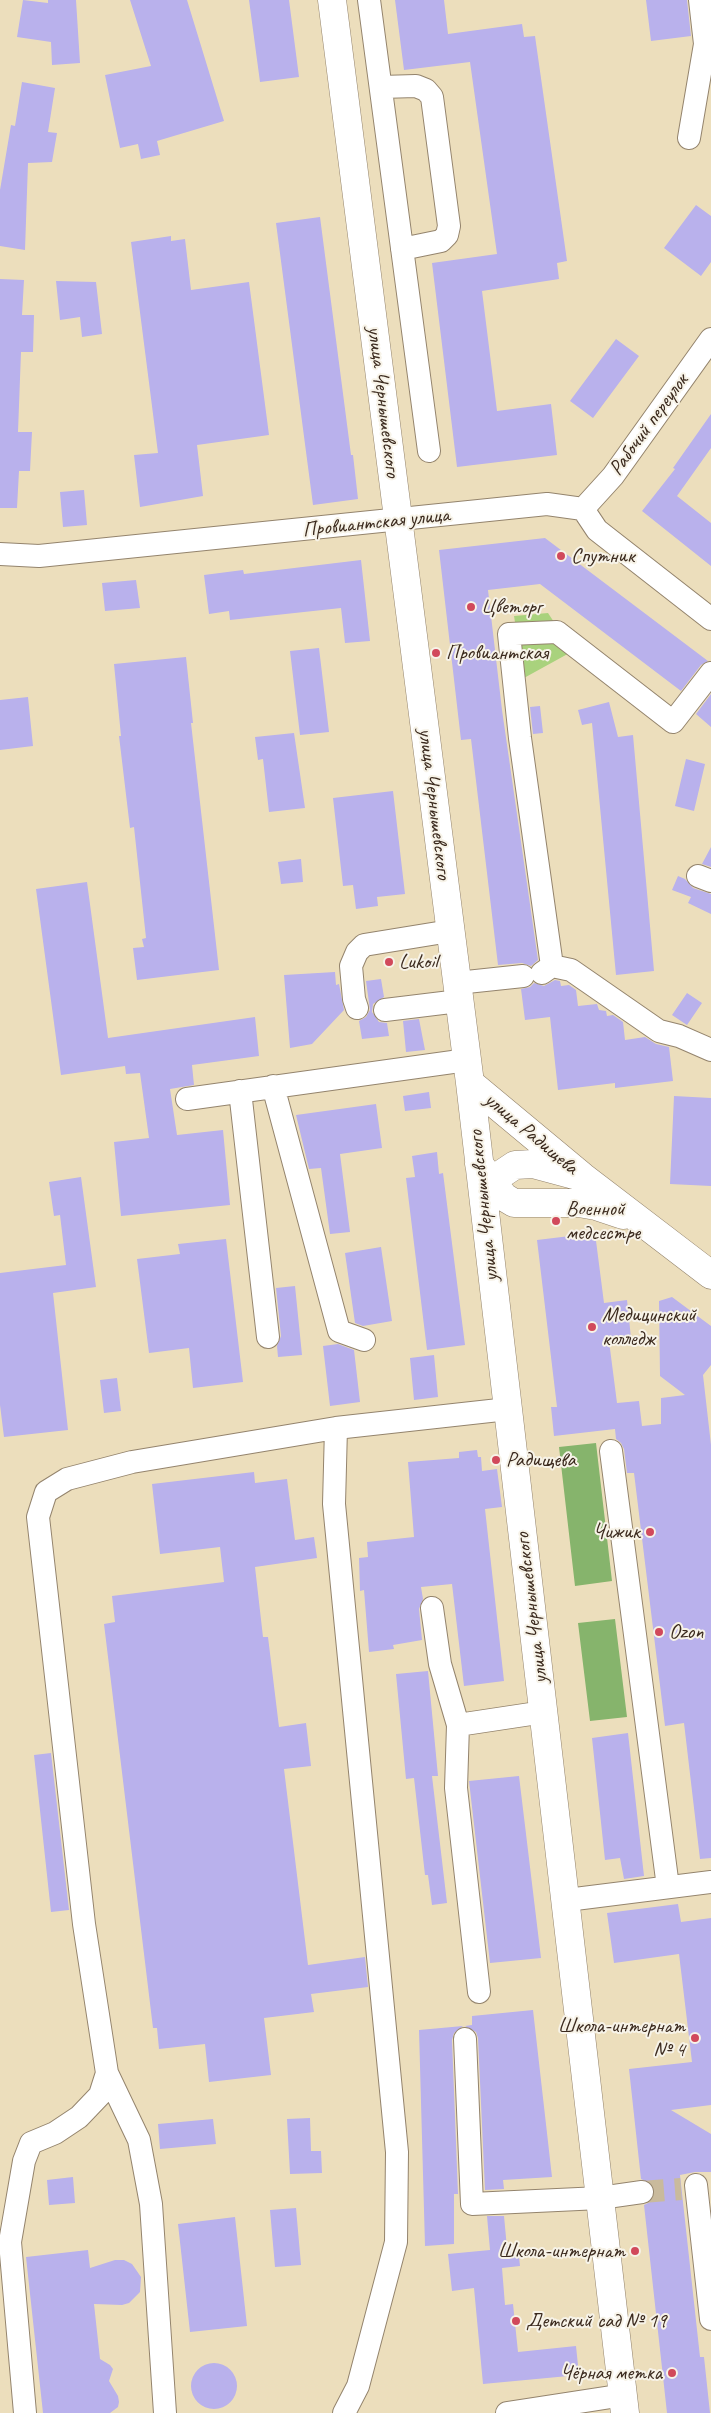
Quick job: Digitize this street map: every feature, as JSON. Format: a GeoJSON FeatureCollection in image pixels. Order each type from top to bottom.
{"type":"FeatureCollection","features":[{"type":"Feature","properties":{"kind":"main road","name":"улица Чернышевского"},"geometry":{"type":"LineString","coordinates":[[332,0],[450,931],[485,1181],[508,1409],[567,1900],[624,2404]]}},
{"type":"Feature","properties":{"kind":"main road","name":"улица Радищева"},"geometry":{"type":"LineString","coordinates":[[469,1071],[583,1177],[709,1270]]}},
{"type":"Feature","properties":{"kind":"main road"},"geometry":{"type":"LineString","coordinates":[[583,1177],[534,1164],[521,1163],[485,1181],[514,1203],[588,1205],[643,1222]]}},
{"type":"Feature","properties":{"kind":"street"},"geometry":{"type":"LineString","coordinates":[[369,0],[429,452]]}},
{"type":"Feature","properties":{"kind":"street"},"geometry":{"type":"LineString","coordinates":[[688,138],[705,44],[700,0]]}},
{"type":"Feature","properties":{"kind":"street"},"geometry":{"type":"LineString","coordinates":[[381,87],[416,86],[426,90],[432,97],[449,226],[448,235],[441,241],[402,248]]}},
{"type":"Feature","properties":{"kind":"street","name":"Рабочий переулок"},"geometry":{"type":"LineString","coordinates":[[583,509],[613,476],[711,339]]}},
{"type":"Feature","properties":{"kind":"street","name":"Провиантская улица"},"geometry":{"type":"LineString","coordinates":[[0,554],[39,556],[398,521],[547,504],[583,509]]}},
{"type":"Feature","properties":{"kind":"street"},"geometry":{"type":"LineString","coordinates":[[583,509],[597,530],[711,619]]}},
{"type":"Feature","properties":{"kind":"street"},"geometry":{"type":"LineString","coordinates":[[539,971],[520,738],[509,634],[557,632],[673,722],[711,672]]}},
{"type":"Feature","properties":{"kind":"street"},"geometry":{"type":"LineString","coordinates":[[358,1008],[354,999],[352,966],[357,952],[364,945],[450,931]]}},
{"type":"Feature","properties":{"kind":"street"},"geometry":{"type":"LineString","coordinates":[[385,1010],[539,971],[571,970],[659,1032],[679,1036],[711,1050]]}},
{"type":"Feature","properties":{"kind":"street"},"geometry":{"type":"LineString","coordinates":[[188,1099],[273,1086],[469,1071]]}},
{"type":"Feature","properties":{"kind":"street"},"geometry":{"type":"LineString","coordinates":[[273,1086],[339,1331],[364,1340]]}},
{"type":"Feature","properties":{"kind":"street"},"geometry":{"type":"LineString","coordinates":[[240,1091],[268,1337]]}},
{"type":"Feature","properties":{"kind":"street"},"geometry":{"type":"LineString","coordinates":[[165,2413],[151,2204],[139,2140],[107,2073],[84,1924],[38,1517],[46,1492],[67,1479],[132,1462],[336,1428],[508,1409]]}},
{"type":"Feature","properties":{"kind":"street"},"geometry":{"type":"LineString","coordinates":[[336,1428],[334,1504],[397,2152],[396,2242],[358,2386],[344,2413]]}},
{"type":"Feature","properties":{"kind":"street"},"geometry":{"type":"LineString","coordinates":[[611,1451],[668,1887]]}},
{"type":"Feature","properties":{"kind":"street"},"geometry":{"type":"LineString","coordinates":[[432,1608],[440,1664],[458,1725],[456,1788],[479,1992]]}},
{"type":"Feature","properties":{"kind":"street"},"geometry":{"type":"LineString","coordinates":[[458,1725],[544,1712]]}},
{"type":"Feature","properties":{"kind":"street"},"geometry":{"type":"LineString","coordinates":[[567,1900],[711,1882]]}},
{"type":"Feature","properties":{"kind":"street"},"geometry":{"type":"LineString","coordinates":[[465,2039],[472,2204],[600,2198],[642,2192]]}},
{"type":"Feature","properties":{"kind":"street"},"geometry":{"type":"LineString","coordinates":[[25,2413],[5,2242],[24,2161],[31,2143],[54,2134],[79,2117],[100,2095],[107,2073]]}},
{"type":"Feature","properties":{"kind":"street"},"geometry":{"type":"LineString","coordinates":[[696,2185],[711,2319]]}},
{"type":"Feature","properties":{"kind":"street"},"geometry":{"type":"LineString","coordinates":[[508,2413],[624,2404]]}},
{"type":"Feature","properties":{"kind":"green space"},"geometry":{"type":"Polygon","coordinates":[[[548,613],[573,651],[524,678],[514,616],[548,613]]]}},
{"type":"Feature","properties":{"kind":"green space"},"geometry":{"type":"Polygon","coordinates":[[[596,1443],[612,1581],[575,1586],[559,1447],[596,1443]]]}},
{"type":"Feature","properties":{"kind":"green space"},"geometry":{"type":"Polygon","coordinates":[[[615,1619],[627,1717],[590,1721],[578,1623],[615,1619]]]}},
{"type":"Feature","properties":{"kind":"building"},"geometry":{"type":"Polygon","coordinates":[[[23,0],[48,3],[48,0],[76,0],[80,63],[52,65],[51,42],[17,37],[23,0]]]}},
{"type":"Feature","properties":{"kind":"building"},"geometry":{"type":"Polygon","coordinates":[[[130,0],[187,0],[224,121],[157,141],[160,155],[141,159],[138,144],[120,148],[105,75],[151,66],[130,0]]]}},
{"type":"Feature","properties":{"kind":"building"},"geometry":{"type":"Polygon","coordinates":[[[249,0],[289,0],[299,77],[260,82],[249,0]]]}},
{"type":"Feature","properties":{"kind":"building"},"geometry":{"type":"Polygon","coordinates":[[[395,0],[444,0],[448,34],[522,24],[524,37],[535,36],[567,261],[557,263],[559,279],[482,291],[497,411],[551,404],[557,455],[457,467],[432,263],[497,254],[470,62],[404,70],[395,0]]]}},
{"type":"Feature","properties":{"kind":"building"},"geometry":{"type":"Polygon","coordinates":[[[646,0],[687,0],[691,36],[651,41],[646,0]]]}},
{"type":"Feature","properties":{"kind":"building"},"geometry":{"type":"Polygon","coordinates":[[[22,82],[55,88],[48,132],[57,133],[52,162],[28,163],[25,250],[0,246],[0,190],[11,125],[15,126],[22,82]]]}},
{"type":"Feature","properties":{"kind":"building"},"geometry":{"type":"Polygon","coordinates":[[[696,205],[711,216],[711,262],[701,276],[664,248],[696,205]]]}},
{"type":"Feature","properties":{"kind":"building"},"geometry":{"type":"Polygon","coordinates":[[[320,217],[358,499],[313,505],[276,223],[320,217]]]}},
{"type":"Feature","properties":{"kind":"building"},"geometry":{"type":"Polygon","coordinates":[[[171,236],[171,241],[185,239],[191,290],[249,282],[269,435],[197,445],[203,496],[140,507],[134,455],[158,453],[131,242],[171,236]]]}},
{"type":"Feature","properties":{"kind":"building"},"geometry":{"type":"Polygon","coordinates":[[[0,279],[24,280],[22,315],[34,315],[33,352],[21,352],[18,432],[32,432],[30,471],[19,471],[17,508],[0,508],[0,279]]]}},
{"type":"Feature","properties":{"kind":"building"},"geometry":{"type":"Polygon","coordinates":[[[56,281],[96,282],[102,334],[82,337],[80,317],[60,320],[56,281]]]}},
{"type":"Feature","properties":{"kind":"building"},"geometry":{"type":"Polygon","coordinates":[[[616,339],[639,356],[593,418],[570,401],[616,339]]]}},
{"type":"Feature","properties":{"kind":"building"},"geometry":{"type":"Polygon","coordinates":[[[711,414],[711,448],[677,496],[711,523],[711,566],[642,511],[675,469],[673,468],[711,414]]]}},
{"type":"Feature","properties":{"kind":"building"},"geometry":{"type":"Polygon","coordinates":[[[84,490],[87,525],[63,527],[60,492],[84,490]]]}},
{"type":"Feature","properties":{"kind":"building"},"geometry":{"type":"Polygon","coordinates":[[[545,538],[708,661],[701,665],[681,691],[540,584],[488,590],[502,710],[538,960],[531,966],[522,963],[498,965],[471,739],[461,740],[439,550],[545,538]]]}},
{"type":"Feature","properties":{"kind":"building"},"geometry":{"type":"Polygon","coordinates":[[[361,560],[370,641],[345,643],[341,608],[230,620],[229,611],[209,614],[204,575],[243,570],[244,574],[361,560]]]}},
{"type":"Feature","properties":{"kind":"building"},"geometry":{"type":"Polygon","coordinates":[[[136,580],[140,608],[105,611],[102,583],[136,580]]]}},
{"type":"Feature","properties":{"kind":"building"},"geometry":{"type":"Polygon","coordinates":[[[319,648],[329,732],[300,735],[290,651],[319,648]]]}},
{"type":"Feature","properties":{"kind":"building"},"geometry":{"type":"Polygon","coordinates":[[[186,657],[193,723],[191,723],[219,970],[137,980],[133,948],[144,947],[142,939],[146,938],[134,827],[130,828],[119,736],[121,736],[114,664],[186,657]]]}},
{"type":"Feature","properties":{"kind":"building"},"geometry":{"type":"Polygon","coordinates":[[[711,694],[711,727],[696,714],[711,694]]]}},
{"type":"Feature","properties":{"kind":"building"},"geometry":{"type":"Polygon","coordinates":[[[28,697],[33,746],[0,750],[0,700],[28,697]]]}},
{"type":"Feature","properties":{"kind":"building"},"geometry":{"type":"Polygon","coordinates":[[[609,702],[618,737],[633,735],[654,971],[616,975],[592,723],[582,725],[578,710],[609,702]]]}},
{"type":"Feature","properties":{"kind":"building"},"geometry":{"type":"Polygon","coordinates":[[[540,706],[543,733],[533,734],[530,707],[540,706]]]}},
{"type":"Feature","properties":{"kind":"building"},"geometry":{"type":"Polygon","coordinates":[[[294,733],[305,808],[269,812],[263,759],[258,760],[255,737],[294,733]]]}},
{"type":"Feature","properties":{"kind":"building"},"geometry":{"type":"Polygon","coordinates":[[[686,759],[705,764],[694,811],[675,806],[686,759]]]}},
{"type":"Feature","properties":{"kind":"building"},"geometry":{"type":"Polygon","coordinates":[[[393,791],[405,894],[377,897],[378,906],[356,909],[353,885],[343,886],[333,798],[393,791]]]}},
{"type":"Feature","properties":{"kind":"building"},"geometry":{"type":"Polygon","coordinates":[[[711,847],[711,867],[702,864],[711,847]]]}},
{"type":"Feature","properties":{"kind":"building"},"geometry":{"type":"Polygon","coordinates":[[[301,859],[303,882],[281,884],[278,862],[301,859]]]}},
{"type":"Feature","properties":{"kind":"building"},"geometry":{"type":"Polygon","coordinates":[[[678,876],[685,879],[693,888],[711,894],[711,914],[688,903],[691,897],[672,890],[678,876]]]}},
{"type":"Feature","properties":{"kind":"building"},"geometry":{"type":"Polygon","coordinates":[[[87,882],[108,1038],[255,1017],[259,1056],[192,1065],[194,1085],[170,1089],[177,1135],[223,1130],[230,1205],[121,1216],[114,1142],[149,1138],[140,1073],[126,1074],[125,1066],[61,1075],[36,889],[87,882]]]}},
{"type":"Feature","properties":{"kind":"building"},"geometry":{"type":"Polygon","coordinates":[[[335,972],[336,985],[339,984],[344,1010],[312,1044],[290,1048],[284,975],[335,972]]]}},
{"type":"Feature","properties":{"kind":"building"},"geometry":{"type":"Polygon","coordinates":[[[381,979],[384,997],[373,1004],[372,1012],[379,1022],[387,1023],[389,1036],[362,1039],[359,1021],[366,1017],[370,1010],[366,981],[381,979]]]}},
{"type":"Feature","properties":{"kind":"building"},"geometry":{"type":"Polygon","coordinates":[[[555,980],[560,981],[561,986],[569,985],[576,990],[578,1006],[597,1004],[599,1010],[606,1011],[607,1016],[613,1015],[623,1022],[625,1040],[645,1037],[656,1044],[669,1047],[673,1081],[615,1088],[615,1083],[558,1090],[550,1017],[525,1020],[521,989],[530,987],[534,983],[544,986],[555,980]]]}},
{"type":"Feature","properties":{"kind":"building"},"geometry":{"type":"Polygon","coordinates":[[[687,993],[702,1003],[687,1025],[672,1015],[687,993]]]}},
{"type":"Feature","properties":{"kind":"building"},"geometry":{"type":"Polygon","coordinates":[[[419,1019],[425,1050],[406,1052],[403,1021],[419,1019]]]}},
{"type":"Feature","properties":{"kind":"building"},"geometry":{"type":"Polygon","coordinates":[[[429,1092],[431,1108],[405,1111],[403,1096],[429,1092]]]}},
{"type":"Feature","properties":{"kind":"building"},"geometry":{"type":"Polygon","coordinates":[[[674,1096],[711,1098],[711,1186],[670,1184],[674,1096]]]}},
{"type":"Feature","properties":{"kind":"building"},"geometry":{"type":"Polygon","coordinates":[[[376,1104],[382,1148],[340,1154],[350,1232],[330,1234],[321,1168],[309,1169],[296,1115],[376,1104]]]}},
{"type":"Feature","properties":{"kind":"building"},"geometry":{"type":"Polygon","coordinates":[[[437,1152],[439,1174],[443,1173],[465,1345],[427,1350],[406,1178],[415,1177],[412,1156],[437,1152]]]}},
{"type":"Feature","properties":{"kind":"building"},"geometry":{"type":"Polygon","coordinates":[[[81,1177],[96,1287],[53,1293],[68,1430],[4,1437],[0,1405],[0,1273],[66,1265],[60,1215],[54,1216],[49,1182],[81,1177]]]}},
{"type":"Feature","properties":{"kind":"building"},"geometry":{"type":"Polygon","coordinates":[[[595,1233],[604,1303],[627,1300],[631,1338],[609,1341],[617,1403],[639,1401],[642,1426],[661,1424],[661,1398],[685,1395],[660,1376],[659,1301],[672,1297],[711,1326],[711,1365],[703,1375],[711,1445],[711,1858],[700,1859],[684,1723],[665,1726],[634,1473],[627,1473],[624,1449],[616,1439],[615,1429],[554,1436],[551,1407],[557,1407],[537,1240],[595,1233]]]}},
{"type":"Feature","properties":{"kind":"building"},"geometry":{"type":"Polygon","coordinates":[[[226,1239],[243,1382],[193,1388],[189,1348],[149,1353],[137,1259],[180,1254],[178,1244],[226,1239]]]}},
{"type":"Feature","properties":{"kind":"building"},"geometry":{"type":"Polygon","coordinates":[[[381,1247],[392,1321],[363,1326],[355,1323],[345,1253],[381,1247]]]}},
{"type":"Feature","properties":{"kind":"building"},"geometry":{"type":"Polygon","coordinates":[[[295,1286],[302,1355],[278,1357],[277,1346],[281,1336],[276,1288],[295,1286]]]}},
{"type":"Feature","properties":{"kind":"building"},"geometry":{"type":"Polygon","coordinates":[[[338,1344],[354,1350],[360,1402],[330,1406],[323,1346],[338,1344]]]}},
{"type":"Feature","properties":{"kind":"building"},"geometry":{"type":"Polygon","coordinates":[[[434,1355],[438,1397],[414,1400],[410,1358],[434,1355]]]}},
{"type":"Feature","properties":{"kind":"building"},"geometry":{"type":"Polygon","coordinates":[[[117,1378],[121,1411],[104,1413],[100,1380],[117,1378]]]}},
{"type":"Feature","properties":{"kind":"building"},"geometry":{"type":"Polygon","coordinates":[[[477,1450],[478,1457],[481,1457],[482,1471],[497,1469],[502,1507],[485,1509],[504,1681],[464,1686],[452,1584],[421,1587],[423,1599],[419,1609],[422,1640],[393,1645],[394,1649],[369,1652],[364,1590],[360,1591],[359,1558],[368,1557],[367,1542],[414,1537],[408,1462],[459,1458],[459,1452],[477,1450]]]}},
{"type":"Feature","properties":{"kind":"building"},"geometry":{"type":"Polygon","coordinates":[[[254,1472],[255,1483],[287,1479],[295,1540],[314,1537],[317,1558],[255,1567],[263,1637],[268,1637],[279,1727],[306,1723],[311,1766],[284,1769],[308,1965],[365,1957],[368,1987],[311,1994],[314,2012],[264,2018],[271,2075],[209,2082],[205,2044],[159,2049],[157,2028],[153,2028],[104,1624],[115,1622],[112,1596],[224,1582],[220,1547],[160,1554],[152,1484],[254,1472]]]}},
{"type":"Feature","properties":{"kind":"building"},"geometry":{"type":"Polygon","coordinates":[[[428,1671],[438,1776],[432,1776],[447,1903],[432,1905],[428,1875],[425,1875],[414,1778],[406,1779],[396,1674],[428,1671]]]}},
{"type":"Feature","properties":{"kind":"building"},"geometry":{"type":"Polygon","coordinates":[[[628,1733],[644,1876],[624,1879],[620,1858],[605,1860],[592,1738],[628,1733]]]}},
{"type":"Feature","properties":{"kind":"building"},"geometry":{"type":"Polygon","coordinates":[[[51,1753],[69,1910],[51,1912],[34,1755],[51,1753]]]}},
{"type":"Feature","properties":{"kind":"building"},"geometry":{"type":"Polygon","coordinates":[[[519,1776],[541,1958],[490,1963],[469,1781],[519,1776]]]}},
{"type":"Feature","properties":{"kind":"building"},"geometry":{"type":"Polygon","coordinates":[[[678,1904],[681,1922],[711,1918],[711,2105],[671,2110],[711,2134],[711,2172],[695,2172],[680,2175],[700,2357],[704,2357],[710,2413],[667,2413],[644,2205],[650,2202],[655,2191],[652,2184],[641,2179],[629,2069],[692,2062],[679,1954],[614,1963],[607,1913],[678,1904]]]}},
{"type":"Feature","properties":{"kind":"building"},"geometry":{"type":"Polygon","coordinates":[[[533,2010],[552,2177],[503,2180],[504,2189],[485,2190],[478,2038],[476,2032],[465,2026],[472,2025],[472,2016],[533,2010]]]}},
{"type":"Feature","properties":{"kind":"building"},"geometry":{"type":"Polygon","coordinates":[[[463,2026],[454,2033],[452,2040],[458,2194],[454,2194],[454,2244],[425,2246],[419,2030],[463,2026]]]}},
{"type":"Feature","properties":{"kind":"building"},"geometry":{"type":"Polygon","coordinates":[[[310,2118],[311,2151],[321,2151],[322,2173],[290,2174],[287,2119],[310,2118]]]}},
{"type":"Feature","properties":{"kind":"building"},"geometry":{"type":"Polygon","coordinates":[[[213,2119],[216,2144],[160,2149],[158,2124],[213,2119]]]}},
{"type":"Feature","properties":{"kind":"building"},"geometry":{"type":"Polygon","coordinates":[[[73,2177],[75,2203],[49,2205],[47,2180],[73,2177]]]}},
{"type":"Feature","properties":{"kind":"building"},"geometry":{"type":"Polygon","coordinates":[[[296,2208],[301,2265],[275,2267],[270,2210],[296,2208]]]}},
{"type":"Feature","properties":{"kind":"building"},"geometry":{"type":"Polygon","coordinates":[[[487,2216],[504,2216],[507,2248],[518,2247],[520,2266],[502,2268],[505,2305],[513,2304],[518,2352],[576,2346],[579,2375],[483,2384],[474,2288],[452,2291],[448,2254],[490,2250],[487,2216]]]}},
{"type":"Feature","properties":{"kind":"building"},"geometry":{"type":"Polygon","coordinates":[[[235,2217],[247,2326],[190,2332],[178,2224],[235,2217]]]}},
{"type":"Feature","properties":{"kind":"building"},"geometry":{"type":"Polygon","coordinates":[[[88,2250],[90,2268],[115,2260],[124,2260],[132,2264],[141,2277],[140,2292],[129,2303],[122,2305],[94,2304],[100,2359],[113,2369],[109,2381],[118,2396],[118,2407],[110,2413],[43,2413],[26,2257],[88,2250]]]}},
{"type":"Feature","properties":{"kind":"building"},"geometry":{"type":"Polygon","coordinates":[[[214,2363],[227,2367],[233,2373],[237,2386],[233,2399],[227,2405],[214,2409],[201,2405],[195,2399],[191,2386],[195,2373],[201,2367],[214,2363]]]}},
{"type":"Feature","properties":{"kind":"tunnel"},"geometry":{"type":"LineString","coordinates":[[642,2192],[681,2189]]}},
{"type":"Feature","properties":{"kind":"place","name":"Спутник"},"geometry":{"type":"Point","coordinates":[561,556]}},
{"type":"Feature","properties":{"kind":"place","name":"Цветорг"},"geometry":{"type":"Point","coordinates":[471,607]}},
{"type":"Feature","properties":{"kind":"place","name":"Провиантская"},"geometry":{"type":"Point","coordinates":[436,653]}},
{"type":"Feature","properties":{"kind":"place","name":"Lukoil"},"geometry":{"type":"Point","coordinates":[389,962]}},
{"type":"Feature","properties":{"kind":"place","name":"Военной медсестре"},"geometry":{"type":"Point","coordinates":[556,1221]}},
{"type":"Feature","properties":{"kind":"place","name":"Медицинский колледж"},"geometry":{"type":"Point","coordinates":[592,1327]}},
{"type":"Feature","properties":{"kind":"place","name":"Радищева"},"geometry":{"type":"Point","coordinates":[496,1460]}},
{"type":"Feature","properties":{"kind":"place","name":"Чижик"},"geometry":{"type":"Point","coordinates":[650,1532]}},
{"type":"Feature","properties":{"kind":"place","name":"Ozon"},"geometry":{"type":"Point","coordinates":[659,1632]}},
{"type":"Feature","properties":{"kind":"place","name":"Школа-интернат № 4"},"geometry":{"type":"Point","coordinates":[695,2038]}},
{"type":"Feature","properties":{"kind":"place","name":"Школа-интернат"},"geometry":{"type":"Point","coordinates":[635,2251]}},
{"type":"Feature","properties":{"kind":"place","name":"Детский сад № 19"},"geometry":{"type":"Point","coordinates":[516,2321]}},
{"type":"Feature","properties":{"kind":"place","name":"Чёрная метка"},"geometry":{"type":"Point","coordinates":[672,2373]}}]}
